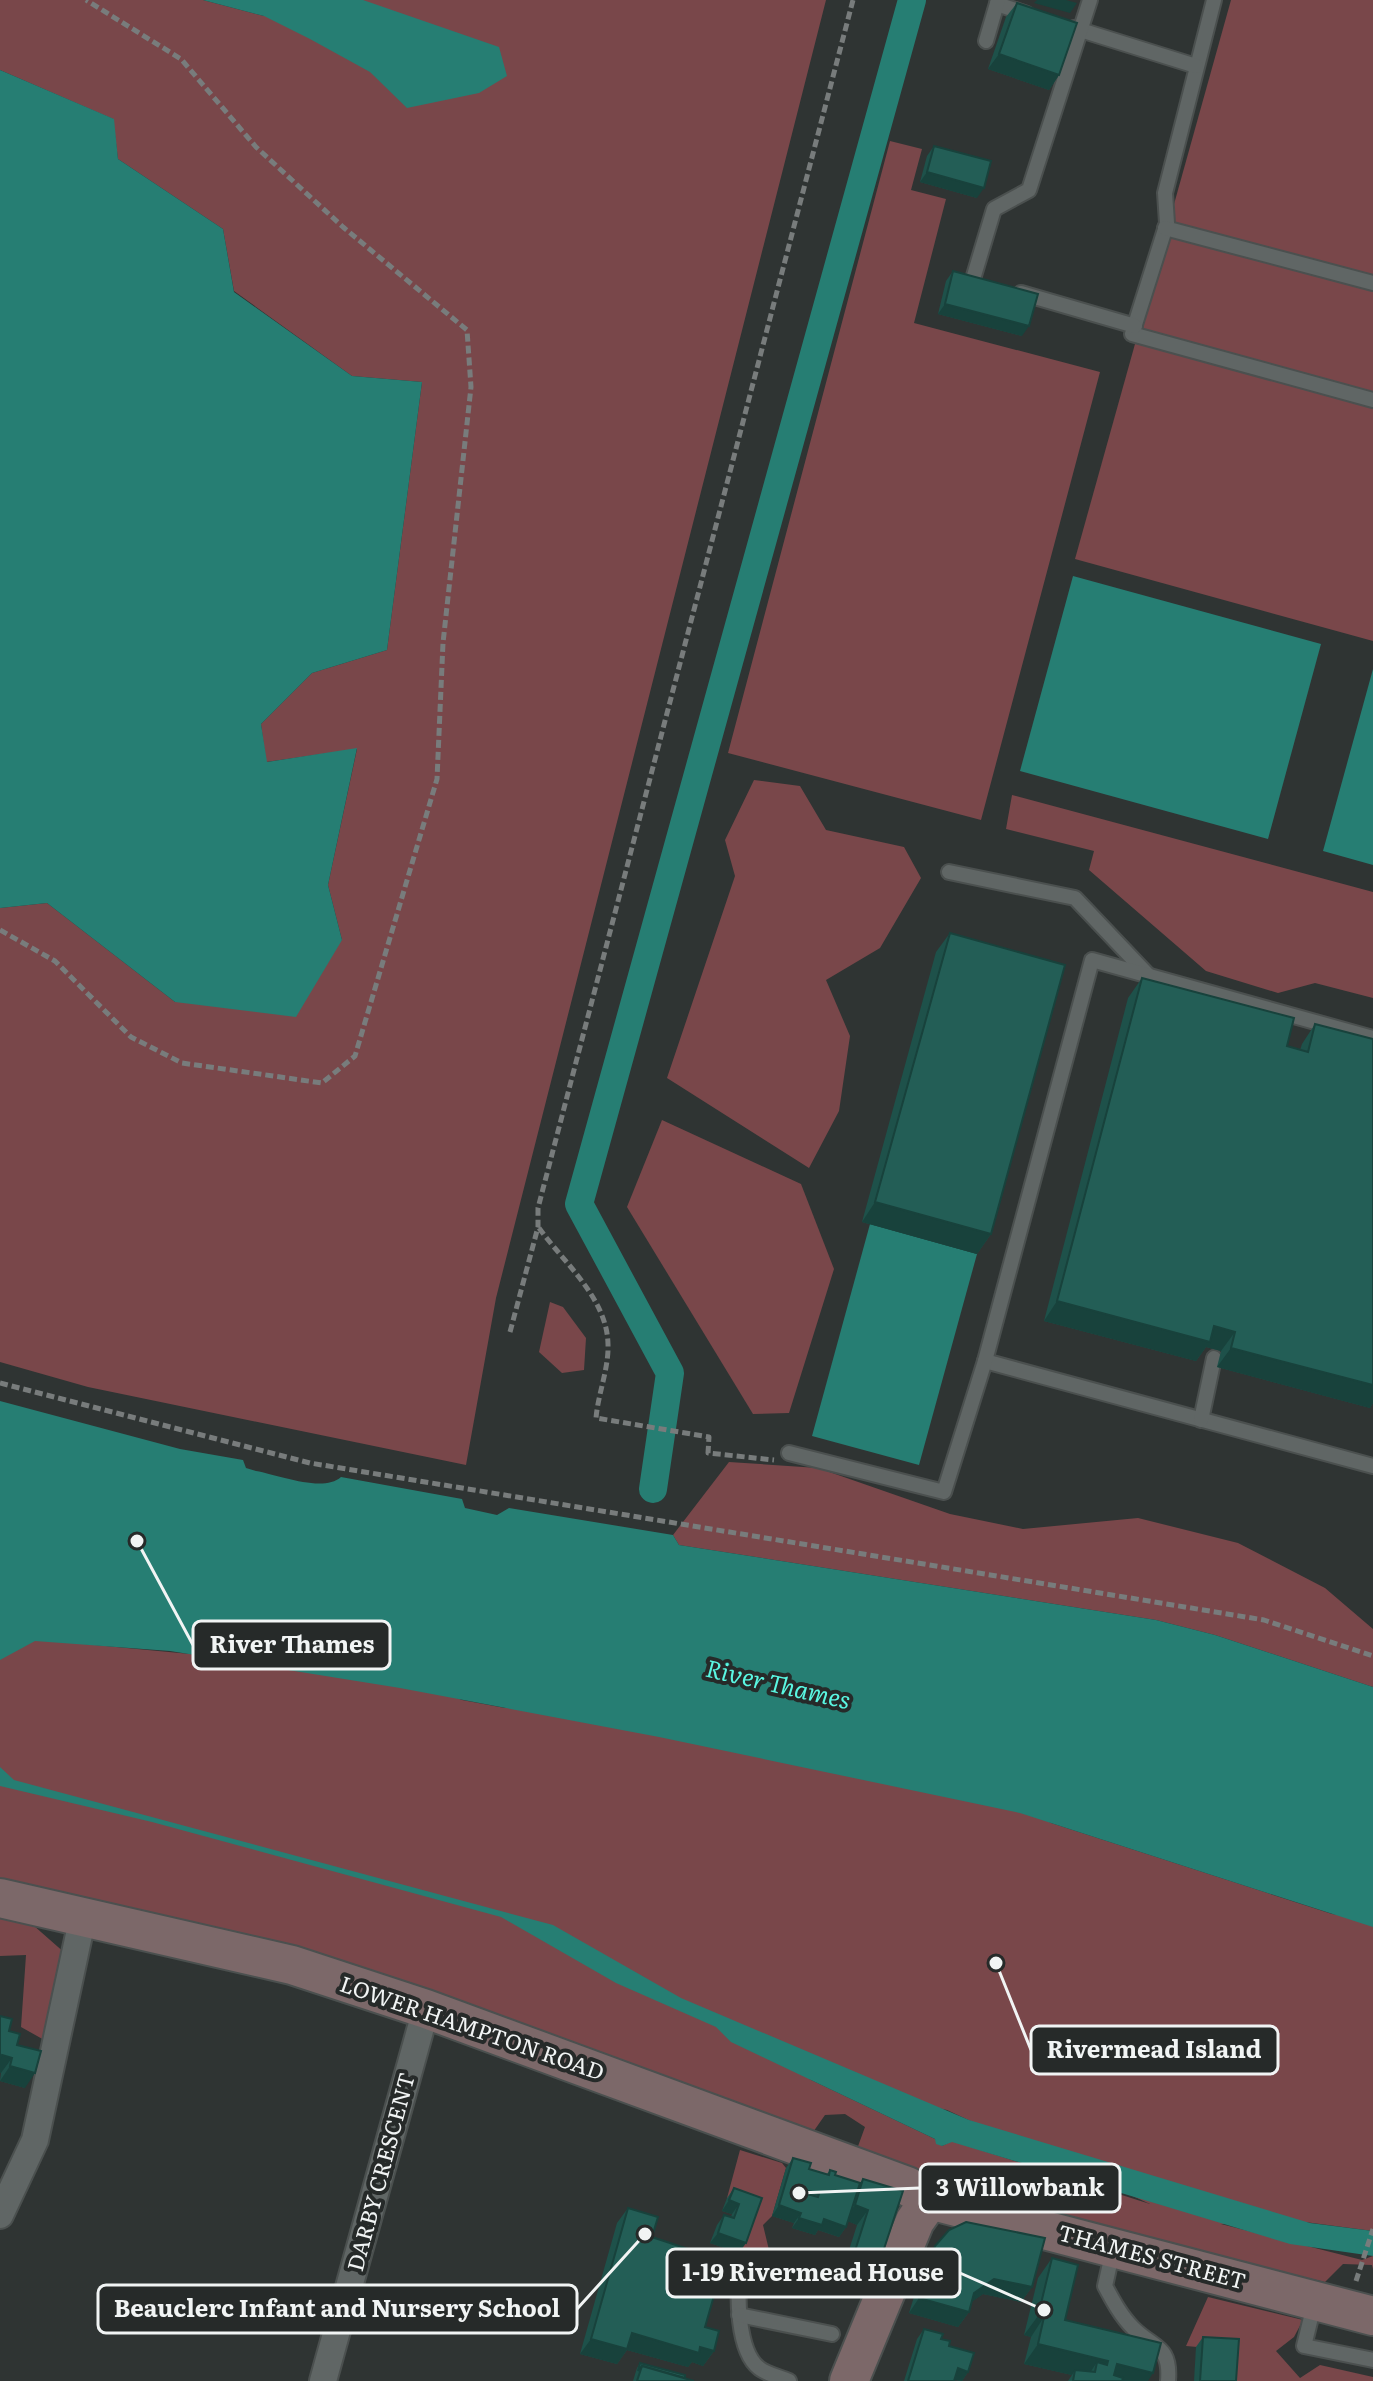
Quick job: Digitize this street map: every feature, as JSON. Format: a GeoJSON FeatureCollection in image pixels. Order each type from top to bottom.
{"type":"FeatureCollection","features":[{"type":"Feature","properties":{"kind":"street","name":"LOWER HAMPTON ROAD"},"geometry":{"type":"LineString","coordinates":[[0,1898],[292,1965],[426,2009],[907,2186],[930,2200]]}},
{"type":"Feature","properties":{"kind":"street"},"geometry":{"type":"LineString","coordinates":[[0,2215],[35,2140],[83,1916]]}},
{"type":"Feature","properties":{"kind":"street","name":"DARBY CRESCENT"},"geometry":{"type":"LineString","coordinates":[[323,2381],[426,2009]]}},
{"type":"Feature","properties":{"kind":"street"},"geometry":{"type":"LineString","coordinates":[[849,2381],[915,2221],[930,2200]]}},
{"type":"Feature","properties":{"kind":"street","name":"THAMES STREET"},"geometry":{"type":"LineString","coordinates":[[930,2200],[1373,2316]]}},
{"type":"Feature","properties":{"kind":"lane"},"geometry":{"type":"LineString","coordinates":[[1090,0],[1029,190],[994,209],[981,282],[1135,326]]}},
{"type":"Feature","properties":{"kind":"lane"},"geometry":{"type":"LineString","coordinates":[[1214,0],[1165,193],[1165,228],[1132,334],[1373,400]]}},
{"type":"Feature","properties":{"kind":"lane"},"geometry":{"type":"LineString","coordinates":[[986,41],[997,2],[1196,66]]}},
{"type":"Feature","properties":{"kind":"lane"},"geometry":{"type":"LineString","coordinates":[[1165,228],[1373,283]]}},
{"type":"Feature","properties":{"kind":"lane"},"geometry":{"type":"LineString","coordinates":[[949,872],[1075,898],[1148,976]]}},
{"type":"Feature","properties":{"kind":"lane"},"geometry":{"type":"LineString","coordinates":[[789,1453],[944,1492],[985,1361],[1092,960],[1373,1038]]}},
{"type":"Feature","properties":{"kind":"lane"},"geometry":{"type":"LineString","coordinates":[[1201,1420],[1214,1358]]}},
{"type":"Feature","properties":{"kind":"lane"},"geometry":{"type":"LineString","coordinates":[[985,1361],[1372,1464]]}},
{"type":"Feature","properties":{"kind":"lane"},"geometry":{"type":"LineString","coordinates":[[1114,2246],[1105,2286],[1135,2330],[1160,2347],[1169,2364],[1168,2381]]}},
{"type":"Feature","properties":{"kind":"lane"},"geometry":{"type":"LineString","coordinates":[[740,2269],[739,2315],[747,2347],[758,2368],[789,2381]]}},
{"type":"Feature","properties":{"kind":"lane"},"geometry":{"type":"LineString","coordinates":[[1315,2301],[1304,2346],[1373,2360]]}},
{"type":"Feature","properties":{"kind":"lane"},"geometry":{"type":"LineString","coordinates":[[739,2315],[832,2334]]}},
{"type":"Feature","properties":{"kind":"path"},"geometry":{"type":"LineString","coordinates":[[0,930],[55,961],[131,1037],[182,1063],[322,1083],[355,1056],[437,779],[443,643],[471,387],[467,330],[343,227],[256,147],[181,59],[86,0]]}},
{"type":"Feature","properties":{"kind":"path"},"geometry":{"type":"LineString","coordinates":[[510,1332],[538,1227],[538,1208],[853,0]]}},
{"type":"Feature","properties":{"kind":"path"},"geometry":{"type":"LineString","coordinates":[[538,1227],[592,1295],[606,1321],[609,1347],[596,1418],[709,1437],[708,1453],[776,1460],[789,1453]]}},
{"type":"Feature","properties":{"kind":"path"},"geometry":{"type":"LineString","coordinates":[[0,1383],[310,1463],[1264,1620],[1373,1656]]}},
{"type":"Feature","properties":{"kind":"path"},"geometry":{"type":"LineString","coordinates":[[1362,2260],[1373,2229]]}},
{"type":"Feature","properties":{"kind":"shaded area"},"geometry":{"type":"Polygon","coordinates":[[[0,0],[203,0],[264,16],[268,0],[826,0],[496,1298],[466,1465],[88,1387],[0,1362],[0,908],[47,903],[175,1002],[342,940],[328,885],[357,749],[266,762],[261,724],[312,673],[387,650],[422,382],[352,376],[234,291],[223,229],[118,159],[113,119],[0,70],[0,0]]]}},
{"type":"Feature","properties":{"kind":"shaded area"},"geometry":{"type":"Polygon","coordinates":[[[1231,0],[1373,0],[1373,641],[1075,559],[1231,0]]]}},
{"type":"Feature","properties":{"kind":"shaded area"},"geometry":{"type":"Polygon","coordinates":[[[890,141],[922,149],[911,190],[946,199],[914,323],[1100,372],[981,820],[728,753],[890,141]]]}},
{"type":"Feature","properties":{"kind":"shaded area"},"geometry":{"type":"Polygon","coordinates":[[[754,780],[800,786],[826,830],[904,847],[921,878],[880,948],[826,980],[850,1036],[839,1111],[809,1168],[667,1078],[735,876],[725,840],[754,780]]]}},
{"type":"Feature","properties":{"kind":"shaded area"},"geometry":{"type":"Polygon","coordinates":[[[1012,795],[1373,892],[1373,998],[1315,983],[1278,993],[1206,971],[1089,870],[1094,851],[1006,829],[1012,795]]]}},
{"type":"Feature","properties":{"kind":"shaded area"},"geometry":{"type":"Polygon","coordinates":[[[662,1120],[801,1184],[834,1269],[789,1413],[753,1414],[627,1207],[662,1120]]]}},
{"type":"Feature","properties":{"kind":"shaded area"},"geometry":{"type":"Polygon","coordinates":[[[550,1302],[563,1307],[586,1338],[584,1370],[562,1373],[539,1352],[550,1302]]]}},
{"type":"Feature","properties":{"kind":"shaded area"},"geometry":{"type":"Polygon","coordinates":[[[729,1462],[818,1468],[950,1514],[1023,1529],[1138,1518],[1238,1543],[1325,1588],[1373,1629],[1373,1687],[1215,1635],[1156,1620],[679,1545],[673,1535],[729,1462]]]}},
{"type":"Feature","properties":{"kind":"shaded area"},"geometry":{"type":"Polygon","coordinates":[[[0,1636],[390,1673],[462,1700],[505,1708],[521,1699],[1037,1815],[1051,1823],[1332,1914],[1373,1920],[1373,2231],[1305,2222],[1221,2224],[1362,2260],[1373,2256],[1373,2269],[1372,2265],[1343,2264],[1325,2282],[1038,2215],[1040,2187],[983,2175],[975,2192],[950,2170],[926,2192],[853,2160],[865,2127],[845,2114],[825,2115],[811,2135],[126,1908],[81,1896],[78,1910],[0,1892],[0,1636]],[[809,2079],[935,2139],[942,2146],[952,2141],[1150,2204],[947,2110],[809,2079]]]}},
{"type":"Feature","properties":{"kind":"shaded area"},"geometry":{"type":"Polygon","coordinates":[[[0,1914],[33,1925],[66,1954],[46,2041],[21,2027],[26,1955],[0,1956],[0,1914]]]}},
{"type":"Feature","properties":{"kind":"shaded area"},"geometry":{"type":"Polygon","coordinates":[[[740,2150],[782,2163],[786,2168],[772,2216],[763,2225],[769,2250],[765,2264],[739,2253],[755,2208],[727,2198],[740,2150]]]}},
{"type":"Feature","properties":{"kind":"shaded area"},"geometry":{"type":"Polygon","coordinates":[[[1208,2297],[1303,2320],[1294,2337],[1276,2351],[1300,2378],[1320,2365],[1373,2377],[1373,2381],[1230,2381],[1231,2350],[1186,2346],[1208,2297]]]}},
{"type":"Feature","properties":{"kind":"water"},"geometry":{"type":"Polygon","coordinates":[[[203,0],[363,0],[499,47],[507,76],[479,93],[407,108],[370,72],[310,39],[264,16],[203,0]]]}},
{"type":"Feature","properties":{"kind":"water"},"geometry":{"type":"Polygon","coordinates":[[[0,70],[114,119],[118,159],[223,229],[234,292],[352,376],[422,382],[387,650],[312,673],[261,724],[267,762],[357,748],[328,885],[342,940],[296,1017],[175,1002],[47,903],[0,908],[0,70]]]}},
{"type":"Feature","properties":{"kind":"water"},"geometry":{"type":"Polygon","coordinates":[[[1073,576],[1321,644],[1268,839],[1020,771],[1073,576]]]}},
{"type":"Feature","properties":{"kind":"water"},"geometry":{"type":"Polygon","coordinates":[[[1373,669],[1373,865],[1323,851],[1373,669]]]}},
{"type":"Feature","properties":{"kind":"water"},"geometry":{"type":"Polygon","coordinates":[[[870,1224],[977,1254],[919,1465],[812,1436],[870,1224]]]}},
{"type":"Feature","properties":{"kind":"water"},"geometry":{"type":"Polygon","coordinates":[[[0,1401],[180,1449],[243,1460],[246,1468],[300,1482],[333,1482],[341,1477],[462,1499],[465,1508],[497,1515],[509,1508],[673,1535],[679,1545],[1156,1620],[1215,1635],[1373,1687],[1373,1927],[1020,1813],[659,1737],[400,1688],[170,1651],[35,1641],[0,1660],[0,1401]]]}},
{"type":"Feature","properties":{"kind":"water"},"geometry":{"type":"Polygon","coordinates":[[[0,1767],[14,1780],[553,1925],[681,1998],[969,2120],[1310,2223],[1373,2231],[1373,2256],[1290,2244],[952,2142],[942,2146],[936,2144],[935,2139],[731,2042],[716,2027],[616,1983],[501,1917],[152,1822],[0,1786],[0,1767]]]}},
{"type":"Feature","properties":{"kind":"building"},"geometry":{"type":"Polygon","coordinates":[[[1017,3],[1077,23],[1059,75],[999,54],[1017,3]]]}},
{"type":"Feature","properties":{"kind":"building"},"geometry":{"type":"Polygon","coordinates":[[[934,146],[991,161],[984,188],[927,172],[934,146]]]}},
{"type":"Feature","properties":{"kind":"building"},"geometry":{"type":"Polygon","coordinates":[[[953,271],[1038,294],[1029,326],[945,304],[953,271]]]}},
{"type":"Feature","properties":{"kind":"building"},"geometry":{"type":"Polygon","coordinates":[[[950,933],[1065,965],[991,1234],[875,1202],[950,933]]]}},
{"type":"Feature","properties":{"kind":"building"},"geometry":{"type":"Polygon","coordinates":[[[1142,978],[1294,1018],[1287,1046],[1308,1052],[1315,1024],[1373,1039],[1373,1385],[1231,1348],[1235,1332],[1214,1326],[1210,1342],[1057,1301],[1142,978]]]}},
{"type":"Feature","properties":{"kind":"building"},"geometry":{"type":"Polygon","coordinates":[[[0,2016],[12,2019],[9,2031],[20,2034],[17,2045],[41,2051],[35,2073],[10,2066],[12,2058],[2,2055],[0,2059],[0,2016]]]}},
{"type":"Feature","properties":{"kind":"building"},"geometry":{"type":"Polygon","coordinates":[[[793,2158],[811,2163],[809,2169],[829,2175],[830,2170],[836,2172],[835,2175],[860,2183],[846,2227],[824,2219],[822,2225],[799,2218],[801,2213],[779,2205],[793,2158]]]}},
{"type":"Feature","properties":{"kind":"building"},"geometry":{"type":"Polygon","coordinates":[[[863,2179],[903,2191],[880,2261],[854,2254],[868,2210],[855,2205],[863,2179]]]}},
{"type":"Feature","properties":{"kind":"building"},"geometry":{"type":"Polygon","coordinates":[[[734,2188],[762,2198],[746,2243],[718,2233],[724,2215],[734,2218],[739,2204],[729,2200],[734,2188]]]}},
{"type":"Feature","properties":{"kind":"building"},"geometry":{"type":"Polygon","coordinates":[[[628,2208],[658,2217],[652,2237],[724,2261],[705,2327],[719,2331],[714,2351],[700,2347],[699,2353],[632,2333],[627,2349],[591,2339],[628,2208]]]}},
{"type":"Feature","properties":{"kind":"building"},"geometry":{"type":"Polygon","coordinates":[[[966,2222],[1045,2238],[1032,2287],[994,2279],[974,2293],[969,2312],[919,2298],[935,2246],[949,2230],[966,2222]]]}},
{"type":"Feature","properties":{"kind":"building"},"geometry":{"type":"Polygon","coordinates":[[[1052,2258],[1078,2265],[1065,2320],[1161,2343],[1153,2373],[1117,2364],[1114,2375],[1123,2378],[1122,2381],[1073,2381],[1075,2370],[1095,2372],[1097,2362],[1107,2365],[1108,2361],[1038,2344],[1044,2317],[1038,2316],[1052,2258]]]}},
{"type":"Feature","properties":{"kind":"building"},"geometry":{"type":"Polygon","coordinates":[[[924,2329],[943,2334],[941,2339],[950,2341],[949,2346],[974,2353],[968,2372],[958,2368],[954,2381],[908,2381],[924,2329]]]}},
{"type":"Feature","properties":{"kind":"building"},"geometry":{"type":"Polygon","coordinates":[[[1203,2337],[1239,2339],[1236,2381],[1200,2381],[1203,2337]]]}},
{"type":"Feature","properties":{"kind":"building"},"geometry":{"type":"Polygon","coordinates":[[[640,2363],[685,2375],[685,2378],[642,2366],[638,2371],[640,2363]]]}},
{"type":"Feature","properties":{"kind":"building"},"geometry":{"type":"Polygon","coordinates":[[[642,2366],[694,2381],[637,2381],[642,2366]]]}},
{"type":"Feature","properties":{"kind":"waterway"},"geometry":{"type":"LineString","coordinates":[[653,1489],[670,1373],[579,1204],[912,0]]}},
{"type":"Feature","properties":{"kind":"place","name":"River Thames"},"geometry":{"type":"Point","coordinates":[137,1541]}},
{"type":"Feature","properties":{"kind":"place","name":"Rivermead Island"},"geometry":{"type":"Point","coordinates":[996,1963]}},
{"type":"Feature","properties":{"kind":"place","name":"3 Willowbank"},"geometry":{"type":"Point","coordinates":[799,2193]}},
{"type":"Feature","properties":{"kind":"place","name":"Beauclerc Infant and Nursery School"},"geometry":{"type":"Point","coordinates":[645,2234]}},
{"type":"Feature","properties":{"kind":"place","name":"1-19 Rivermead House"},"geometry":{"type":"Point","coordinates":[1044,2310]}}]}
